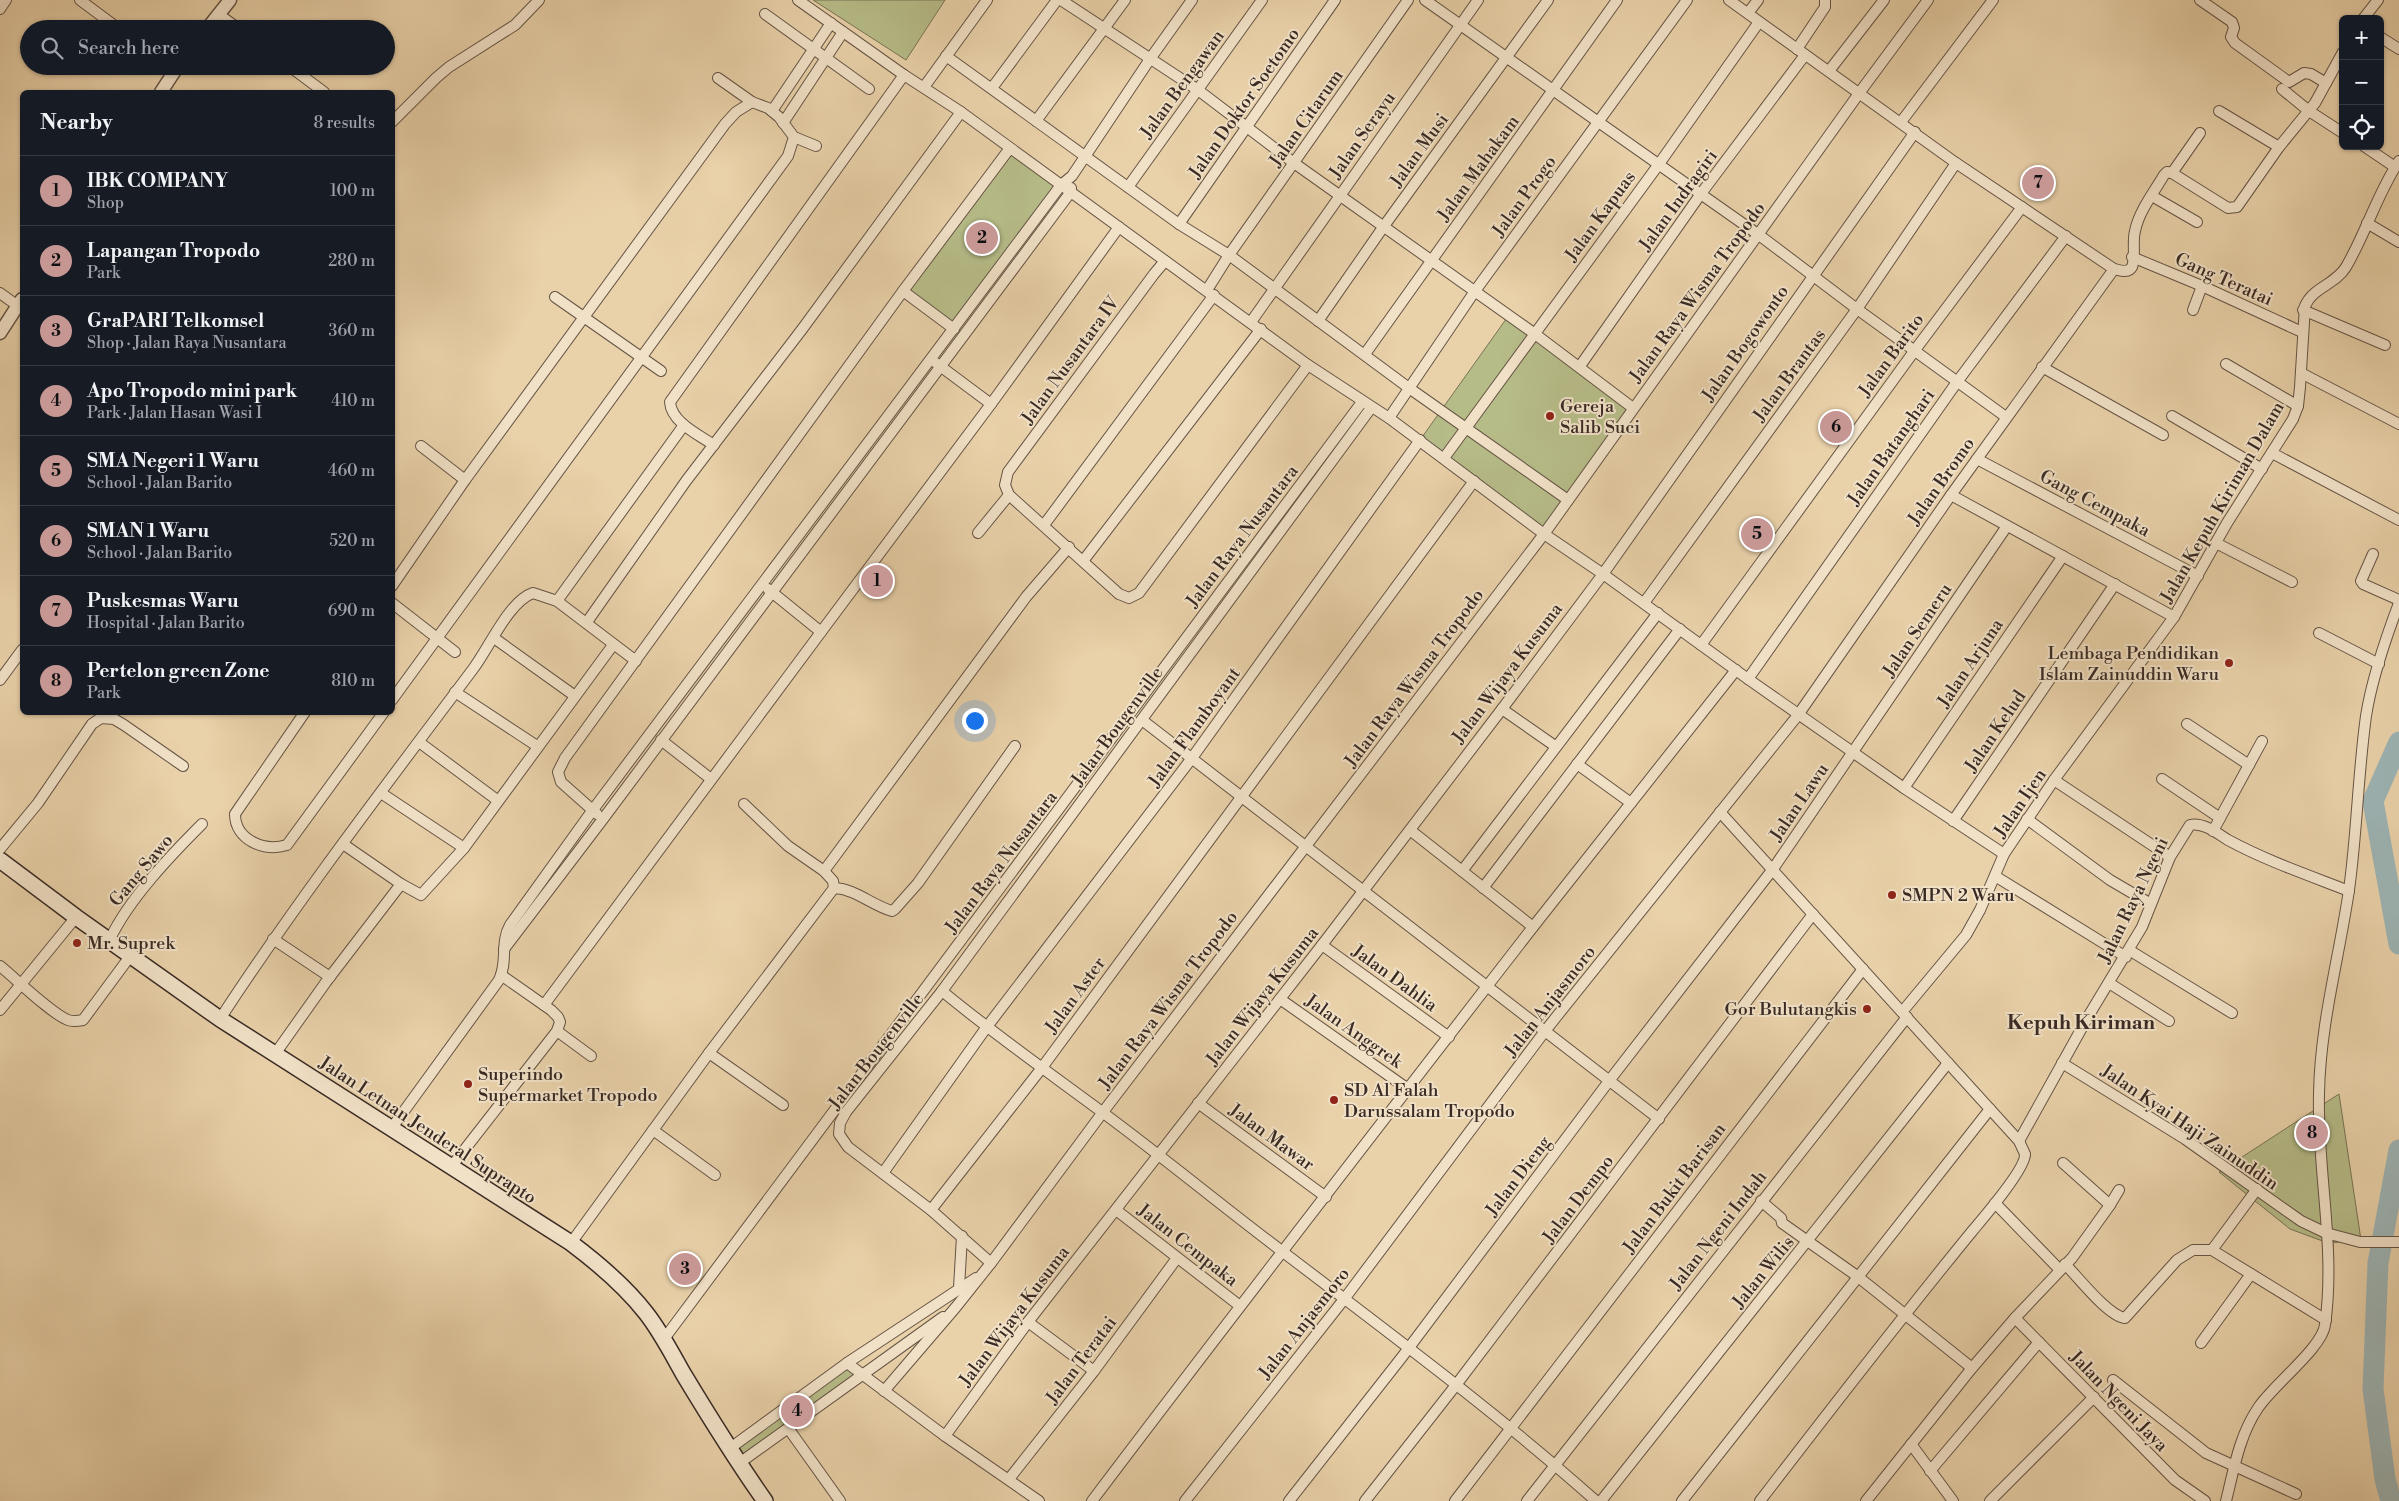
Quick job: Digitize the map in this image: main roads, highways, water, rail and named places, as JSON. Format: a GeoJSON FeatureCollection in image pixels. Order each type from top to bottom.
{"type":"FeatureCollection","features":[{"type":"Feature","properties":{"kind":"main road","name":"Jalan Letnan Jenderal Suprapto"},"geometry":{"type":"LineString","coordinates":[[0,860],[76,917],[110,939],[220,1019],[571,1243],[621,1284],[664,1339],[729,1450],[765,1501]]}},
{"type":"Feature","properties":{"kind":"waterway"},"geometry":{"type":"LineString","coordinates":[[2399,742],[2373,801],[2399,944]]}},
{"type":"Feature","properties":{"kind":"waterway"},"geometry":{"type":"LineString","coordinates":[[2391,1501],[2385,1479],[2373,1389],[2378,1263],[2399,1150]]}},
{"type":"Feature","properties":{"kind":"place","name":"Puskesmas Waru"},"geometry":{"type":"Point","coordinates":[2038,183]}},
{"type":"Feature","properties":{"kind":"place","name":"Lapangan Tropodo"},"geometry":{"type":"Point","coordinates":[982,238]}},
{"type":"Feature","properties":{"kind":"place","name":"Gereja Salib Suci"},"geometry":{"type":"Point","coordinates":[1550,416]}},
{"type":"Feature","properties":{"kind":"place","name":"SMAN 1 Waru"},"geometry":{"type":"Point","coordinates":[1836,427]}},
{"type":"Feature","properties":{"kind":"place","name":"SMA Negeri 1 Waru"},"geometry":{"type":"Point","coordinates":[1757,534]}},
{"type":"Feature","properties":{"kind":"place","name":"IBK COMPANY"},"geometry":{"type":"Point","coordinates":[877,581]}},
{"type":"Feature","properties":{"kind":"place","name":"Lembaga Pendidikan Islam Zainuddin Waru"},"geometry":{"type":"Point","coordinates":[2229,663]}},
{"type":"Feature","properties":{"kind":"place","name":"SMPN 2 Waru"},"geometry":{"type":"Point","coordinates":[1892,895]}},
{"type":"Feature","properties":{"kind":"place","name":"Mr. Suprek"},"geometry":{"type":"Point","coordinates":[77,943]}},
{"type":"Feature","properties":{"kind":"place","name":"Gor Bulutangkis"},"geometry":{"type":"Point","coordinates":[1867,1009]}},
{"type":"Feature","properties":{"kind":"place","name":"Superindo Supermarket Tropodo"},"geometry":{"type":"Point","coordinates":[468,1084]}},
{"type":"Feature","properties":{"kind":"place","name":"SD Al Falah Darussalam Tropodo"},"geometry":{"type":"Point","coordinates":[1334,1100]}},
{"type":"Feature","properties":{"kind":"place","name":"Pertelon green Zone"},"geometry":{"type":"Point","coordinates":[2312,1133]}},
{"type":"Feature","properties":{"kind":"place","name":"GraPARI Telkomsel"},"geometry":{"type":"Point","coordinates":[685,1269]}},
{"type":"Feature","properties":{"kind":"place","name":"Apo Tropodo mini park"},"geometry":{"type":"Point","coordinates":[797,1411]}},
{"type":"Feature","properties":{"kind":"district","name":"Kepuh Kiriman"},"geometry":{"type":"Point","coordinates":[2081,1022]}}]}
